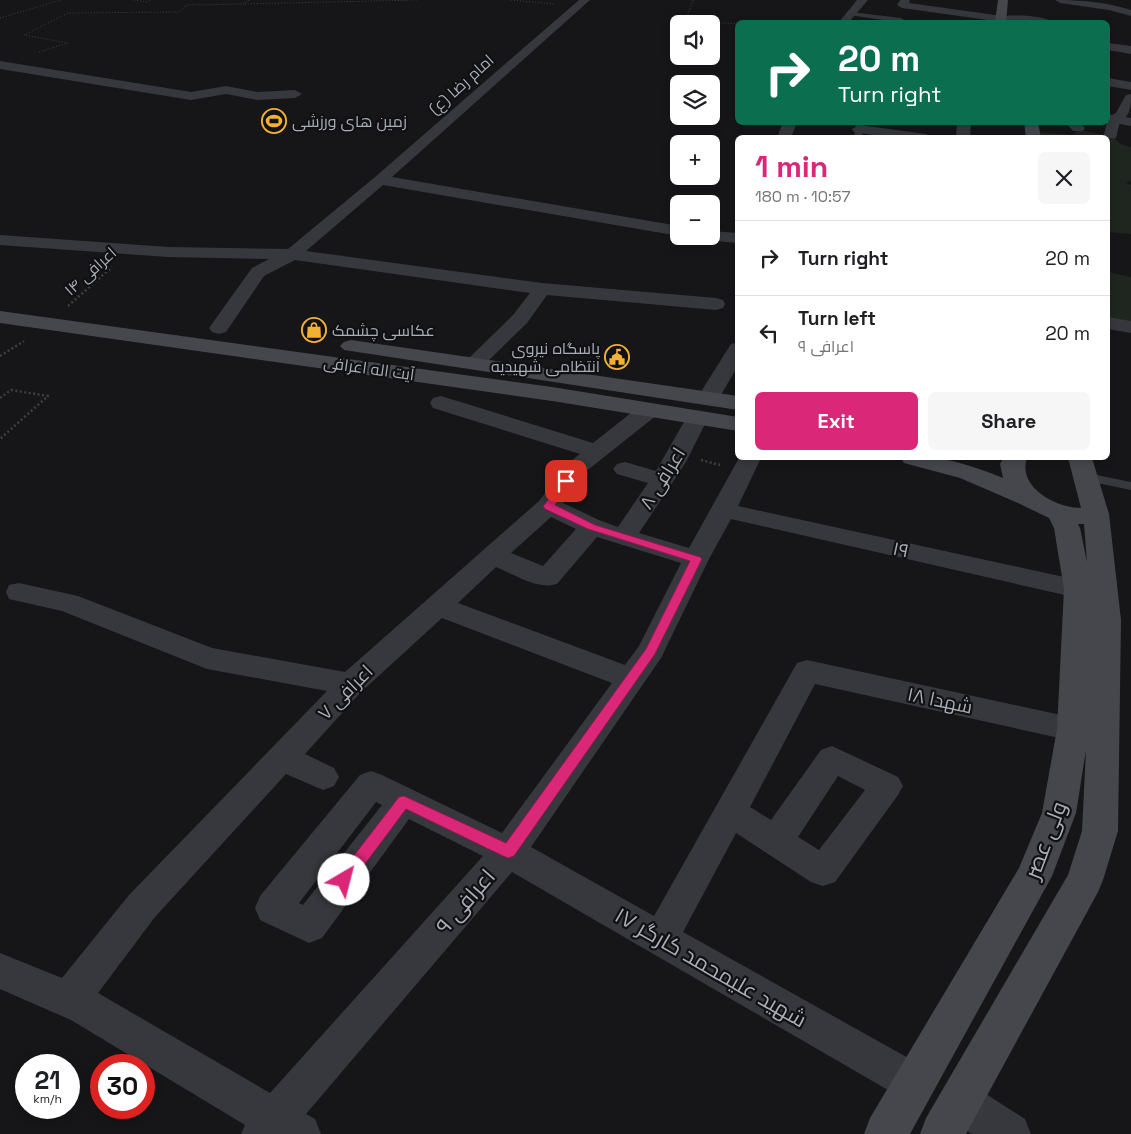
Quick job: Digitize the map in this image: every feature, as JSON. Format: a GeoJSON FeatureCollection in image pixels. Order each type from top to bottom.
{"type":"FeatureCollection","features":[{"type":"Feature","properties":{"kind":"main road"},"geometry":{"type":"LineString","coordinates":[[1003,0],[1007,20]]}},
{"type":"Feature","properties":{"kind":"main road"},"geometry":{"type":"LineString","coordinates":[[1007,20],[1014,0]]}},
{"type":"Feature","properties":{"kind":"main road","name":"آیت اله اعرافی"},"geometry":{"type":"LineString","coordinates":[[0,301],[219,328],[472,373],[703,408],[735,423]]}},
{"type":"Feature","properties":{"kind":"main road","name":"آیت اله اعرافی"},"geometry":{"type":"LineString","coordinates":[[0,317],[472,373],[649,410],[703,408],[735,403]]}},
{"type":"Feature","properties":{"kind":"main road"},"geometry":{"type":"LineString","coordinates":[[932,460],[952,462],[1059,512],[1086,516],[1096,514]]}},
{"type":"Feature","properties":{"kind":"main road"},"geometry":{"type":"LineString","coordinates":[[1015,460],[1012,464],[1015,478],[1027,498]]}},
{"type":"Feature","properties":{"kind":"main road"},"geometry":{"type":"LineString","coordinates":[[951,1118],[1085,880],[1100,831],[1106,620],[1096,514],[1082,463]]}},
{"type":"Feature","properties":{"kind":"main road","name":"ولی عصر"},"geometry":{"type":"LineString","coordinates":[[886,1134],[1034,876],[1059,813],[1073,729],[1078,589],[1067,528],[1059,512]]}},
{"type":"Feature","properties":{"kind":"street"},"geometry":{"type":"LineString","coordinates":[[846,20],[863,0]]}},
{"type":"Feature","properties":{"kind":"street"},"geometry":{"type":"LineString","coordinates":[[1060,0],[1110,7],[1131,13]]}},
{"type":"Feature","properties":{"kind":"street"},"geometry":{"type":"LineString","coordinates":[[901,2],[1007,20]]}},
{"type":"Feature","properties":{"kind":"street","name":"امام رضا (ع)"},"geometry":{"type":"LineString","coordinates":[[219,328],[258,272],[292,254],[380,180],[581,3]]}},
{"type":"Feature","properties":{"kind":"street"},"geometry":{"type":"LineString","coordinates":[[1110,47],[1131,50]]}},
{"type":"Feature","properties":{"kind":"street"},"geometry":{"type":"LineString","coordinates":[[1,65],[191,96],[226,90],[257,96],[295,94]]}},
{"type":"Feature","properties":{"kind":"street"},"geometry":{"type":"LineString","coordinates":[[1110,82],[1131,86]]}},
{"type":"Feature","properties":{"kind":"street"},"geometry":{"type":"LineString","coordinates":[[1111,135],[1118,118],[1131,98]]}},
{"type":"Feature","properties":{"kind":"street"},"geometry":{"type":"LineString","coordinates":[[859,130],[901,135]]}},
{"type":"Feature","properties":{"kind":"street"},"geometry":{"type":"LineString","coordinates":[[380,180],[670,228]]}},
{"type":"Feature","properties":{"kind":"street"},"geometry":{"type":"LineString","coordinates":[[720,237],[735,238]]}},
{"type":"Feature","properties":{"kind":"street"},"geometry":{"type":"LineString","coordinates":[[0,240],[131,250],[292,254],[542,289],[557,288],[716,304]]}},
{"type":"Feature","properties":{"kind":"street"},"geometry":{"type":"LineString","coordinates":[[542,289],[520,319],[472,373],[441,403],[595,451]]}},
{"type":"Feature","properties":{"kind":"street"},"geometry":{"type":"LineString","coordinates":[[1110,323],[1131,327]]}},
{"type":"Feature","properties":{"kind":"street","name":"اعرافی ۸"},"geometry":{"type":"LineString","coordinates":[[624,537],[678,455],[735,353]]}},
{"type":"Feature","properties":{"kind":"street","name":"اعرافی ۷"},"geometry":{"type":"LineString","coordinates":[[68,1001],[142,906],[351,684],[548,506],[576,468],[649,410]]}},
{"type":"Feature","properties":{"kind":"street","name":"اعرافی ۹"},"geometry":{"type":"LineString","coordinates":[[279,1129],[508,852],[651,651],[696,559],[747,464]]}},
{"type":"Feature","properties":{"kind":"street"},"geometry":{"type":"LineString","coordinates":[[625,469],[662,480]]}},
{"type":"Feature","properties":{"kind":"street"},"geometry":{"type":"LineString","coordinates":[[548,506],[592,527],[696,559]]}},
{"type":"Feature","properties":{"kind":"street","name":"۱۹"},"geometry":{"type":"LineString","coordinates":[[724,510],[1078,589]]}},
{"type":"Feature","properties":{"kind":"street"},"geometry":{"type":"LineString","coordinates":[[493,556],[548,578],[592,527]]}},
{"type":"Feature","properties":{"kind":"street"},"geometry":{"type":"LineString","coordinates":[[19,592],[68,603],[208,658],[351,684]]}},
{"type":"Feature","properties":{"kind":"street"},"geometry":{"type":"LineString","coordinates":[[438,606],[631,679]]}},
{"type":"Feature","properties":{"kind":"street","name":"شهدا ۱۸"},"geometry":{"type":"LineString","coordinates":[[730,812],[807,671],[1073,729]]}},
{"type":"Feature","properties":{"kind":"street"},"geometry":{"type":"LineString","coordinates":[[281,757],[323,777]]}},
{"type":"Feature","properties":{"kind":"street","name":"شهید علیمحمد کارگر ۱۷"},"geometry":{"type":"LineString","coordinates":[[404,802],[508,852],[914,1083]]}},
{"type":"Feature","properties":{"kind":"street"},"geometry":{"type":"LineString","coordinates":[[661,938],[730,812],[776,841]]}},
{"type":"Feature","properties":{"kind":"street"},"geometry":{"type":"LineString","coordinates":[[0,971],[85,1007],[279,1129]]}},
{"type":"Feature","properties":{"kind":"street"},"geometry":{"type":"LineString","coordinates":[[951,1118],[1010,1134]]}},
{"type":"Feature","properties":{"kind":"lane"},"geometry":{"type":"LineString","coordinates":[[852,14],[901,20]]}},
{"type":"Feature","properties":{"kind":"lane"},"geometry":{"type":"LineString","coordinates":[[1082,463],[1131,486]]}},
{"type":"Feature","properties":{"kind":"path"},"geometry":{"type":"LineString","coordinates":[[0,18],[61,0]]}},
{"type":"Feature","properties":{"kind":"path"},"geometry":{"type":"LineString","coordinates":[[134,0],[147,2],[151,0]]}},
{"type":"Feature","properties":{"kind":"path"},"geometry":{"type":"LineString","coordinates":[[243,4],[249,0]]}},
{"type":"Feature","properties":{"kind":"path"},"geometry":{"type":"LineString","coordinates":[[1,65],[68,43],[24,35],[68,13],[180,12],[186,5],[417,0]]}},
{"type":"Feature","properties":{"kind":"path"},"geometry":{"type":"LineString","coordinates":[[511,0],[581,3]]}},
{"type":"Feature","properties":{"kind":"path"},"geometry":{"type":"LineString","coordinates":[[693,0],[686,20],[735,24]]}},
{"type":"Feature","properties":{"kind":"path","name":"اعرافی ۱۴"},"geometry":{"type":"LineString","coordinates":[[65,309],[131,250]]}},
{"type":"Feature","properties":{"kind":"path"},"geometry":{"type":"LineString","coordinates":[[0,398],[11,390],[48,396],[0,439]]}},
{"type":"Feature","properties":{"kind":"path"},"geometry":{"type":"LineString","coordinates":[[678,455],[747,464]]}},
{"type":"Feature","properties":{"kind":"shaded area"},"geometry":{"type":"Polygon","coordinates":[[[1078,130],[1106,135],[1073,135],[1078,130]]]}},
{"type":"Feature","properties":{"kind":"shaded area"},"geometry":{"type":"Polygon","coordinates":[[[1038,132],[1073,135],[1039,135],[1038,132]]]}},
{"type":"Feature","properties":{"kind":"shaded area"},"geometry":{"type":"Polygon","coordinates":[[[1110,136],[1120,144],[1131,147],[1131,181],[1126,183],[1131,185],[1131,234],[1110,232],[1110,136]]]}},
{"type":"Feature","properties":{"kind":"shaded area"},"geometry":{"type":"Polygon","coordinates":[[[1110,272],[1131,277],[1131,323],[1110,320],[1110,272]]]}},
{"type":"Feature","properties":{"kind":"place","name":"زمین های ورزشی"},"geometry":{"type":"Point","coordinates":[274,121]}},
{"type":"Feature","properties":{"kind":"place","name":"عکاسی چشمک"},"geometry":{"type":"Point","coordinates":[314,330]}},
{"type":"Feature","properties":{"kind":"place","name":"پاسگاه نیروی انتظامی شهیدیه"},"geometry":{"type":"Point","coordinates":[617,357]}},
{"type":"Feature","properties":{"kind":"route"},"geometry":{"type":"LineString","coordinates":[[344,880],[404,802],[508,852],[651,651],[696,559],[592,527],[548,506],[566,481]]}}]}
